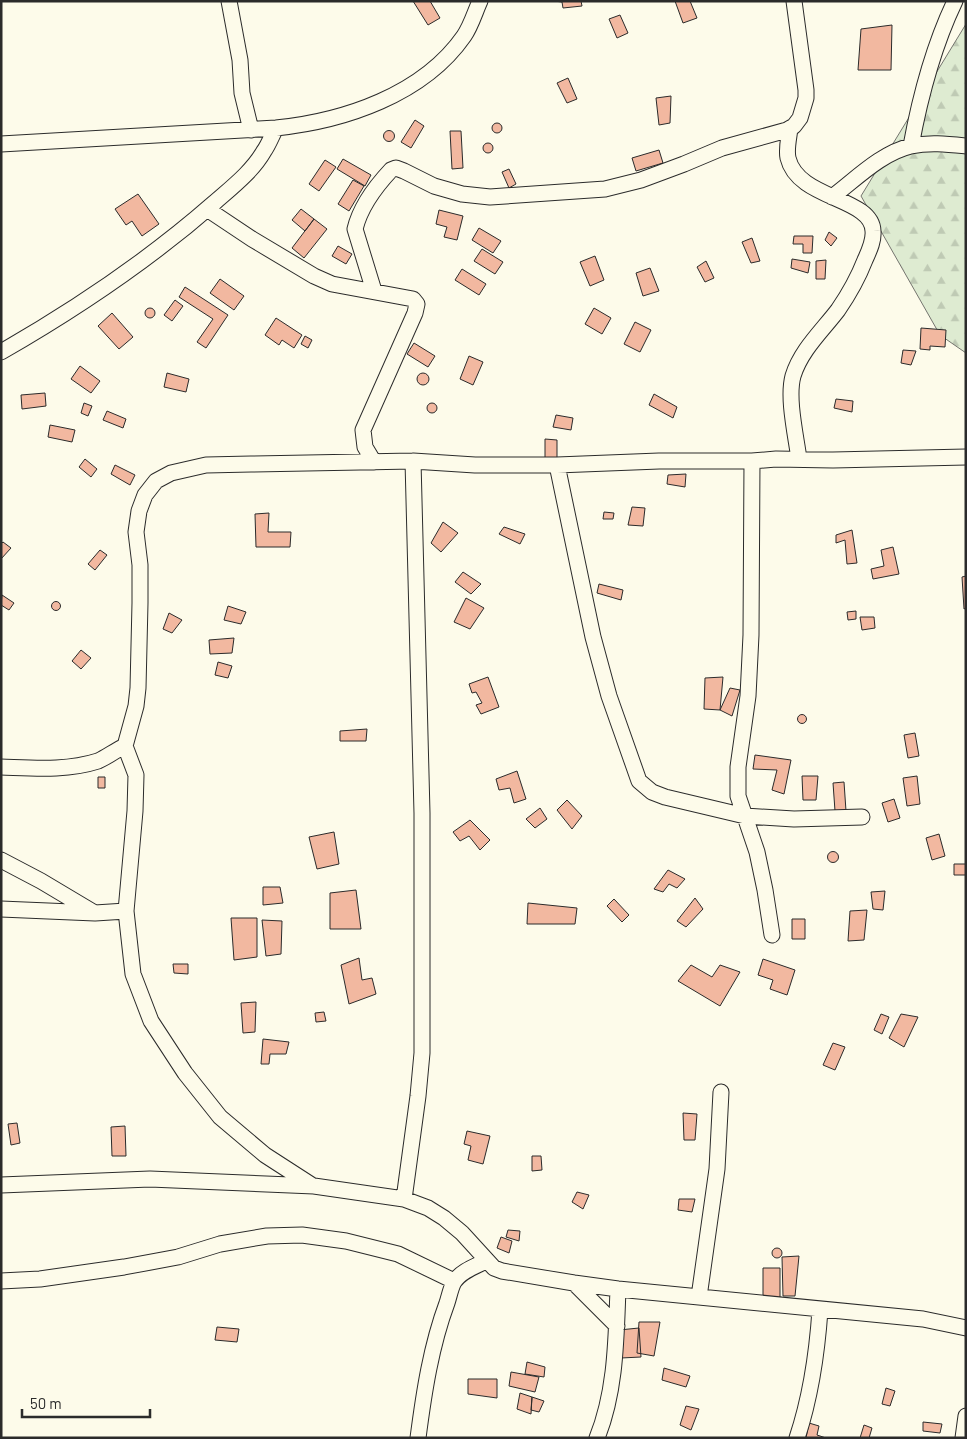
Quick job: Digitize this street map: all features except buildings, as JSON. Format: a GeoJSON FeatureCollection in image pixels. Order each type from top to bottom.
{"type":"FeatureCollection","features":[{"type":"Feature","properties":{"kind":"street"},"geometry":{"type":"LineString","coordinates":[[229,1],[240,60],[242,93],[251,130]]}},
{"type":"Feature","properties":{"kind":"street"},"geometry":{"type":"LineString","coordinates":[[1,144],[276,128],[338,117],[399,92],[428,74],[465,36],[480,1]]}},
{"type":"Feature","properties":{"kind":"street"},"geometry":{"type":"LineString","coordinates":[[374,291],[356,229],[365,206],[391,170],[396,168],[434,186],[462,194],[490,197],[606,189],[641,180],[722,148],[794,126],[804,108],[806,90],[794,1]]}},
{"type":"Feature","properties":{"kind":"street"},"geometry":{"type":"LineString","coordinates":[[910,146],[919,103],[933,58],[955,1]]}},
{"type":"Feature","properties":{"kind":"street"},"geometry":{"type":"LineString","coordinates":[[1,352],[48,325],[190,224],[246,173],[264,152],[276,128]]}},
{"type":"Feature","properties":{"kind":"street"},"geometry":{"type":"LineString","coordinates":[[790,128],[788,151],[793,170],[799,179],[862,212],[871,220],[874,238],[856,283],[797,365],[793,378],[793,416],[799,459]]}},
{"type":"Feature","properties":{"kind":"street"},"geometry":{"type":"LineString","coordinates":[[832,197],[891,153],[910,146],[934,143],[966,146]]}},
{"type":"Feature","properties":{"kind":"street"},"geometry":{"type":"LineString","coordinates":[[207,209],[260,244],[314,276],[332,284],[413,299],[416,304],[415,313],[363,430],[365,447],[374,462]]}},
{"type":"Feature","properties":{"kind":"street"},"geometry":{"type":"LineString","coordinates":[[314,1186],[265,1155],[220,1117],[184,1073],[151,1021],[132,974],[126,911],[135,811],[136,775],[125,746],[136,706],[138,688],[140,603],[136,532],[139,511],[145,495],[156,481],[171,473],[206,465],[413,461],[557,465],[966,457]]}},
{"type":"Feature","properties":{"kind":"street"},"geometry":{"type":"LineString","coordinates":[[404,1200],[422,1053],[422,794],[413,461]]}},
{"type":"Feature","properties":{"kind":"street"},"geometry":{"type":"LineString","coordinates":[[752,461],[751,635],[748,696],[738,767],[738,796],[757,852],[766,890],[772,935]]}},
{"type":"Feature","properties":{"kind":"street"},"geometry":{"type":"LineString","coordinates":[[557,465],[592,637],[608,696],[639,781],[652,792],[665,797],[745,816],[794,819],[862,817]]}},
{"type":"Feature","properties":{"kind":"street"},"geometry":{"type":"LineString","coordinates":[[1,767],[42,768],[72,766],[99,760],[125,746]]}},
{"type":"Feature","properties":{"kind":"street"},"geometry":{"type":"LineString","coordinates":[[1,860],[41,880],[94,912]]}},
{"type":"Feature","properties":{"kind":"street"},"geometry":{"type":"LineString","coordinates":[[1,909],[94,912],[126,911]]}},
{"type":"Feature","properties":{"kind":"street"},"geometry":{"type":"LineString","coordinates":[[699,1297],[717,1170],[721,1092]]}},
{"type":"Feature","properties":{"kind":"street"},"geometry":{"type":"LineString","coordinates":[[1,1185],[150,1178],[314,1186],[404,1200],[428,1208],[462,1233],[486,1261],[494,1268],[502,1271],[574,1284],[923,1319],[966,1328]]}},
{"type":"Feature","properties":{"kind":"street"},"geometry":{"type":"LineString","coordinates":[[1,1281],[40,1279],[115,1268],[178,1257],[220,1244],[267,1236],[302,1234],[346,1241],[398,1254],[454,1281]]}},
{"type":"Feature","properties":{"kind":"street"},"geometry":{"type":"LineString","coordinates":[[418,1438],[431,1356],[454,1281],[468,1270],[486,1261]]}},
{"type":"Feature","properties":{"kind":"street"},"geometry":{"type":"LineString","coordinates":[[574,1284],[617,1326]]}},
{"type":"Feature","properties":{"kind":"street"},"geometry":{"type":"LineString","coordinates":[[597,1438],[605,1418],[614,1362],[618,1289]]}},
{"type":"Feature","properties":{"kind":"street"},"geometry":{"type":"LineString","coordinates":[[797,1438],[809,1394],[817,1352],[820,1310]]}},
{"type":"Feature","properties":{"kind":"street"},"geometry":{"type":"LineString","coordinates":[[963,1438],[966,1416]]}},
{"type":"Feature","properties":{"kind":"green space"},"geometry":{"type":"Polygon","coordinates":[[[966,24],[966,353],[940,335],[861,196],[966,24]]]}}]}
